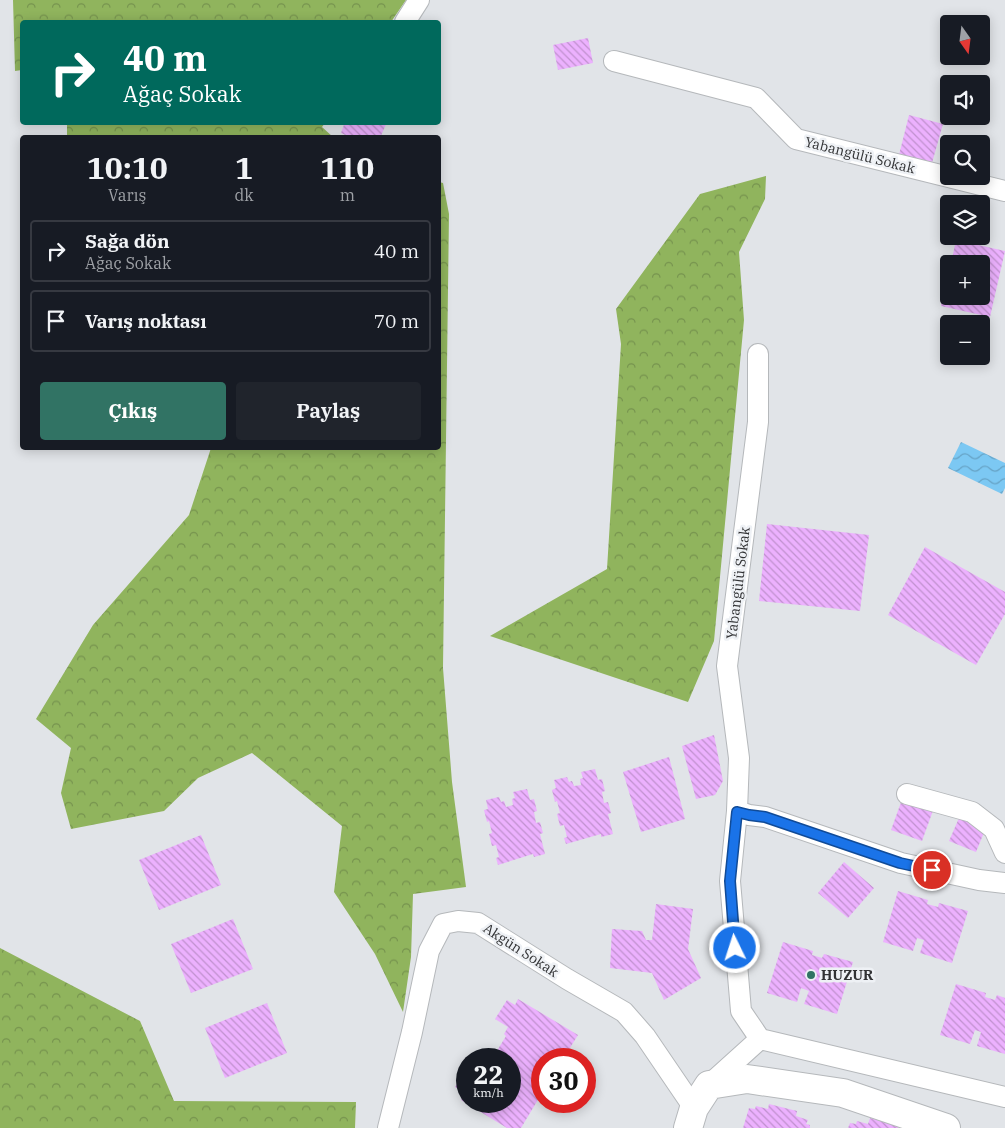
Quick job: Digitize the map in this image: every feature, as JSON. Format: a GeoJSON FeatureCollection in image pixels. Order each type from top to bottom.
{"type":"FeatureCollection","features":[{"type":"Feature","properties":{"kind":"street"},"geometry":{"type":"LineString","coordinates":[[405,20],[419,0]]}},
{"type":"Feature","properties":{"kind":"street","name":"Yabangülü Sokak"},"geometry":{"type":"LineString","coordinates":[[614,62],[756,98],[796,139],[1005,190]]}},
{"type":"Feature","properties":{"kind":"street","name":"Yabangülü Sokak"},"geometry":{"type":"LineString","coordinates":[[758,354],[758,422],[727,666],[739,758],[737,812],[730,881],[741,1011],[760,1039]]}},
{"type":"Feature","properties":{"kind":"street"},"geometry":{"type":"LineString","coordinates":[[907,794],[972,812],[994,829],[1005,853]]}},
{"type":"Feature","properties":{"kind":"street"},"geometry":{"type":"LineString","coordinates":[[737,812],[765,817],[900,863],[979,880],[1005,883]]}},
{"type":"Feature","properties":{"kind":"street","name":"Akgün Sokak"},"geometry":{"type":"LineString","coordinates":[[388,1128],[412,1032],[429,951],[443,924],[458,921],[478,922],[567,979],[624,1012],[645,1036],[691,1118]]}},
{"type":"Feature","properties":{"kind":"street"},"geometry":{"type":"LineString","coordinates":[[691,1118],[710,1085],[760,1039],[1005,1096]]}},
{"type":"Feature","properties":{"kind":"street"},"geometry":{"type":"LineString","coordinates":[[710,1085],[747,1079],[843,1093],[946,1128]]}},
{"type":"Feature","properties":{"kind":"green space"},"geometry":{"type":"Polygon","coordinates":[[[13,0],[406,0],[392,20],[20,20],[20,70],[15,71],[13,0]]]}},
{"type":"Feature","properties":{"kind":"green space"},"geometry":{"type":"Polygon","coordinates":[[[67,125],[324,125],[322,127],[331,135],[67,135],[67,125]]]}},
{"type":"Feature","properties":{"kind":"green space"},"geometry":{"type":"Polygon","coordinates":[[[766,176],[765,199],[739,252],[744,320],[714,641],[688,702],[490,636],[607,569],[621,344],[616,309],[700,194],[766,176]]]}},
{"type":"Feature","properties":{"kind":"green space"},"geometry":{"type":"Polygon","coordinates":[[[441,182],[443,183],[449,214],[443,668],[452,782],[466,887],[413,894],[411,957],[403,1012],[375,954],[334,892],[342,826],[252,753],[198,778],[164,811],[71,829],[61,793],[71,748],[36,719],[93,625],[189,515],[210,450],[441,450],[441,182]]]}},
{"type":"Feature","properties":{"kind":"green space"},"geometry":{"type":"Polygon","coordinates":[[[0,948],[140,1021],[174,1101],[356,1102],[355,1128],[0,1128],[0,948]]]}},
{"type":"Feature","properties":{"kind":"water"},"geometry":{"type":"Polygon","coordinates":[[[961,442],[1005,463],[1005,488],[1002,494],[948,468],[961,442]]]}},
{"type":"Feature","properties":{"kind":"building"},"geometry":{"type":"Polygon","coordinates":[[[588,38],[593,63],[558,70],[553,45],[588,38]]]}},
{"type":"Feature","properties":{"kind":"building"},"geometry":{"type":"Polygon","coordinates":[[[909,115],[943,125],[932,163],[899,155],[909,115]]]}},
{"type":"Feature","properties":{"kind":"building"},"geometry":{"type":"Polygon","coordinates":[[[344,125],[386,125],[381,135],[345,135],[341,133],[344,125]]]}},
{"type":"Feature","properties":{"kind":"building"},"geometry":{"type":"Polygon","coordinates":[[[955,245],[978,245],[1005,251],[990,317],[990,315],[981,315],[941,306],[990,305],[990,255],[953,255],[955,245]]]}},
{"type":"Feature","properties":{"kind":"building"},"geometry":{"type":"Polygon","coordinates":[[[767,524],[869,535],[860,611],[759,601],[767,524]]]}},
{"type":"Feature","properties":{"kind":"building"},"geometry":{"type":"Polygon","coordinates":[[[925,547],[1005,592],[1005,614],[976,665],[888,615],[925,547]]]}},
{"type":"Feature","properties":{"kind":"building"},"geometry":{"type":"Polygon","coordinates":[[[714,735],[723,781],[715,795],[696,799],[682,746],[714,735]]]}},
{"type":"Feature","properties":{"kind":"building"},"geometry":{"type":"Polygon","coordinates":[[[669,757],[685,819],[641,832],[623,772],[669,757]]]}},
{"type":"Feature","properties":{"kind":"building"},"geometry":{"type":"Polygon","coordinates":[[[595,769],[598,780],[602,779],[605,791],[602,792],[604,803],[608,802],[611,813],[608,814],[613,834],[601,837],[601,834],[566,844],[564,838],[567,837],[564,825],[560,826],[557,814],[560,813],[552,790],[556,788],[554,780],[567,777],[574,786],[581,785],[580,779],[583,778],[581,772],[595,769]]]}},
{"type":"Feature","properties":{"kind":"building"},"geometry":{"type":"Polygon","coordinates":[[[527,789],[530,800],[534,799],[537,811],[534,812],[536,823],[540,822],[543,833],[540,834],[545,854],[534,857],[533,854],[498,865],[496,858],[499,857],[496,845],[492,846],[489,834],[492,833],[484,810],[488,809],[486,800],[499,797],[501,802],[504,801],[506,807],[513,805],[512,799],[515,798],[513,792],[527,789]]]}},
{"type":"Feature","properties":{"kind":"building"},"geometry":{"type":"Polygon","coordinates":[[[904,794],[935,805],[922,841],[891,830],[904,794]]]}},
{"type":"Feature","properties":{"kind":"building"},"geometry":{"type":"Polygon","coordinates":[[[959,818],[985,830],[976,852],[949,841],[959,818]]]}},
{"type":"Feature","properties":{"kind":"building"},"geometry":{"type":"Polygon","coordinates":[[[201,835],[221,885],[159,910],[139,860],[201,835]]]}},
{"type":"Feature","properties":{"kind":"building"},"geometry":{"type":"Polygon","coordinates":[[[844,862],[874,888],[848,918],[818,893],[844,862]]]}},
{"type":"Feature","properties":{"kind":"building"},"geometry":{"type":"Polygon","coordinates":[[[898,891],[928,900],[927,904],[938,907],[939,903],[968,911],[952,963],[920,953],[924,940],[917,938],[913,951],[883,942],[898,891]]]}},
{"type":"Feature","properties":{"kind":"building"},"geometry":{"type":"Polygon","coordinates":[[[656,904],[693,909],[688,949],[701,978],[664,1000],[652,973],[610,968],[612,929],[642,931],[646,940],[652,940],[656,904]]]}},
{"type":"Feature","properties":{"kind":"building"},"geometry":{"type":"Polygon","coordinates":[[[233,919],[253,969],[191,993],[171,944],[233,919]]]}},
{"type":"Feature","properties":{"kind":"building","name":"HUZUR"},"geometry":{"type":"Polygon","coordinates":[[[783,942],[813,951],[812,955],[822,958],[824,954],[853,962],[837,1014],[804,1004],[809,991],[801,988],[797,1002],[767,993],[783,942]]]}},
{"type":"Feature","properties":{"kind":"building"},"geometry":{"type":"Polygon","coordinates":[[[956,984],[986,993],[985,997],[995,1000],[997,995],[1005,998],[1005,1054],[977,1046],[981,1032],[975,1030],[970,1044],[940,1035],[956,984]]]}},
{"type":"Feature","properties":{"kind":"building"},"geometry":{"type":"Polygon","coordinates":[[[518,999],[578,1035],[570,1048],[531,1048],[531,1111],[521,1128],[507,1128],[482,1113],[521,1113],[521,1048],[499,1048],[506,1036],[504,1034],[508,1027],[495,1019],[507,1000],[515,1005],[518,999]]]}},
{"type":"Feature","properties":{"kind":"building"},"geometry":{"type":"Polygon","coordinates":[[[267,1003],[287,1053],[225,1078],[205,1028],[267,1003]]]}},
{"type":"Feature","properties":{"kind":"building"},"geometry":{"type":"Polygon","coordinates":[[[769,1104],[797,1111],[796,1116],[808,1120],[806,1124],[810,1125],[810,1128],[743,1128],[749,1108],[755,1109],[756,1106],[768,1109],[769,1104]]]}},
{"type":"Feature","properties":{"kind":"building"},"geometry":{"type":"Polygon","coordinates":[[[870,1118],[898,1126],[898,1128],[848,1128],[850,1123],[856,1124],[857,1121],[868,1124],[870,1118]]]}},
{"type":"Feature","properties":{"kind":"place","name":"HUZUR"},"geometry":{"type":"Point","coordinates":[811,975]}},
{"type":"Feature","properties":{"kind":"route"},"geometry":{"type":"LineString","coordinates":[[735,948],[730,881],[737,812],[765,817],[900,863],[932,870]]}}]}
